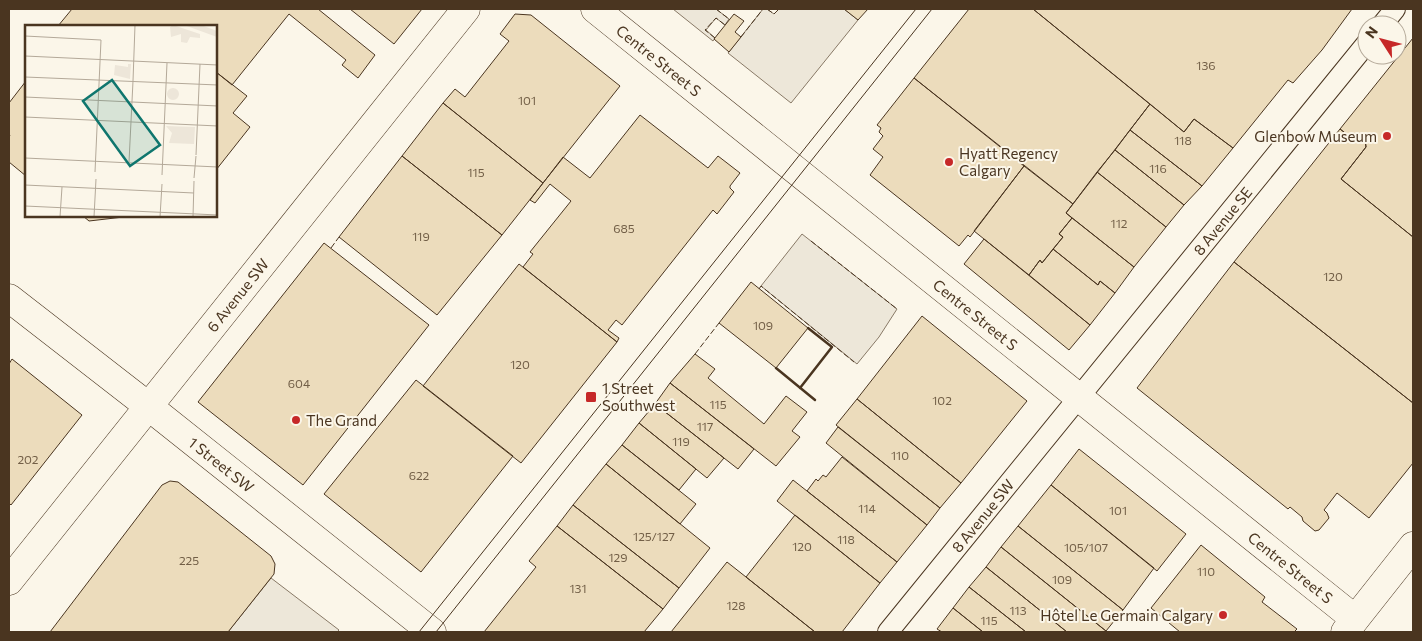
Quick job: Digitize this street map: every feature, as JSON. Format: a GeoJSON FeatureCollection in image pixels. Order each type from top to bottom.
{"type":"FeatureCollection","features":[{"type":"Feature","properties":{"kind":"street","name":"6 Avenue SW"},"geometry":{"type":"LineString","coordinates":[[9,581],[466,9]]}},
{"type":"Feature","properties":{"kind":"street","name":"Centre Street S"},"geometry":{"type":"LineString","coordinates":[[595,9],[1078,398],[1350,626]]}},
{"type":"Feature","properties":{"kind":"street","name":"8 Avenue SE"},"geometry":{"type":"LineString","coordinates":[[1078,398],[1357,56]]}},
{"type":"Feature","properties":{"kind":"street","name":"1 Street SW"},"geometry":{"type":"LineString","coordinates":[[9,298],[432,632]]}},
{"type":"Feature","properties":{"kind":"street","name":"8 Avenue SW"},"geometry":{"type":"LineString","coordinates":[[888,632],[1078,398]]}},
{"type":"Feature","properties":{"kind":"street"},"geometry":{"type":"LineString","coordinates":[[1350,626],[1413,546]]}},
{"type":"Feature","properties":{"kind":"shaded area"},"geometry":{"type":"Polygon","coordinates":[[[673,9],[716,9],[729,19],[725,25],[716,18],[706,30],[715,38],[713,41],[673,9]]]}},
{"type":"Feature","properties":{"kind":"shaded area"},"geometry":{"type":"Polygon","coordinates":[[[763,9],[767,9],[774,14],[779,9],[844,9],[858,20],[791,103],[728,53],[763,9]]]}},
{"type":"Feature","properties":{"kind":"shaded area"},"geometry":{"type":"Polygon","coordinates":[[[802,234],[897,309],[879,337],[857,364],[761,286],[802,234]]]}},
{"type":"Feature","properties":{"kind":"shaded area"},"geometry":{"type":"Polygon","coordinates":[[[271,578],[339,630],[337,632],[228,632],[271,578]]]}},
{"type":"Feature","properties":{"kind":"building"},"geometry":{"type":"Polygon","coordinates":[[[72,9],[318,9],[375,55],[358,78],[342,65],[346,60],[289,14],[232,85],[218,74],[218,25],[59,25],[72,9]]]}},
{"type":"Feature","properties":{"kind":"building"},"geometry":{"type":"Polygon","coordinates":[[[350,9],[422,9],[394,44],[350,9]]]}},
{"type":"Feature","properties":{"kind":"building"},"geometry":{"type":"Polygon","coordinates":[[[844,9],[868,9],[858,20],[844,9]]]}},
{"type":"Feature","properties":{"kind":"building"},"geometry":{"type":"Polygon","coordinates":[[[969,9],[1033,9],[1150,104],[1073,204],[914,78],[969,9]]]}},
{"type":"Feature","properties":{"kind":"building"},"geometry":{"type":"Polygon","coordinates":[[[1033,9],[1352,9],[1322,50],[1293,83],[1288,80],[1233,148],[1194,119],[1184,132],[1033,9]]]}},
{"type":"Feature","properties":{"kind":"building"},"geometry":{"type":"Polygon","coordinates":[[[515,14],[531,15],[620,86],[543,183],[443,103],[455,89],[465,97],[509,41],[500,34],[515,14]]]}},
{"type":"Feature","properties":{"kind":"building"},"geometry":{"type":"Polygon","coordinates":[[[734,14],[744,21],[735,32],[741,37],[729,52],[714,39],[734,14]]]}},
{"type":"Feature","properties":{"kind":"building","name":"Glenbow Museum"},"geometry":{"type":"Polygon","coordinates":[[[1413,38],[1413,237],[1341,179],[1366,147],[1365,139],[1358,134],[1353,139],[1340,129],[1391,65],[1407,65],[1407,45],[1413,38]]]}},
{"type":"Feature","properties":{"kind":"building"},"geometry":{"type":"Polygon","coordinates":[[[218,74],[247,96],[233,113],[250,127],[218,167],[218,74]]]}},
{"type":"Feature","properties":{"kind":"building","name":"Hyatt Regency Calgary"},"geometry":{"type":"Polygon","coordinates":[[[914,78],[1024,166],[970,237],[968,235],[959,246],[870,175],[883,157],[873,149],[883,136],[879,132],[881,128],[877,125],[914,78]]]}},
{"type":"Feature","properties":{"kind":"building"},"geometry":{"type":"Polygon","coordinates":[[[25,82],[25,175],[9,162],[9,103],[25,82]]]}},
{"type":"Feature","properties":{"kind":"building"},"geometry":{"type":"Polygon","coordinates":[[[443,103],[543,183],[502,235],[402,156],[443,103]]]}},
{"type":"Feature","properties":{"kind":"building"},"geometry":{"type":"Polygon","coordinates":[[[1150,104],[1184,132],[1194,119],[1233,148],[1202,186],[1130,130],[1150,104]]]}},
{"type":"Feature","properties":{"kind":"building"},"geometry":{"type":"Polygon","coordinates":[[[640,115],[708,168],[718,156],[740,173],[730,186],[734,192],[717,214],[713,210],[622,325],[616,320],[608,330],[619,338],[617,342],[523,267],[533,254],[530,252],[571,201],[550,184],[535,203],[530,200],[563,157],[590,178],[640,115]]]}},
{"type":"Feature","properties":{"kind":"building"},"geometry":{"type":"Polygon","coordinates":[[[1340,129],[1353,139],[1358,134],[1365,139],[1366,147],[1341,179],[1413,237],[1413,403],[1234,262],[1340,129]]]}},
{"type":"Feature","properties":{"kind":"building"},"geometry":{"type":"Polygon","coordinates":[[[1130,130],[1202,186],[1184,205],[1115,150],[1130,130]]]}},
{"type":"Feature","properties":{"kind":"building"},"geometry":{"type":"Polygon","coordinates":[[[1115,150],[1184,205],[1166,227],[1097,172],[1115,150]]]}},
{"type":"Feature","properties":{"kind":"building"},"geometry":{"type":"Polygon","coordinates":[[[402,156],[502,235],[437,315],[339,237],[402,156]]]}},
{"type":"Feature","properties":{"kind":"building"},"geometry":{"type":"Polygon","coordinates":[[[1024,166],[1073,204],[1066,213],[1072,218],[1059,234],[1063,237],[1042,263],[1040,260],[1029,275],[974,231],[1024,166]]]}},
{"type":"Feature","properties":{"kind":"building"},"geometry":{"type":"Polygon","coordinates":[[[1097,172],[1166,227],[1134,267],[1066,213],[1097,172]]]}},
{"type":"Feature","properties":{"kind":"building"},"geometry":{"type":"Polygon","coordinates":[[[85,218],[115,218],[89,221],[85,218]]]}},
{"type":"Feature","properties":{"kind":"building"},"geometry":{"type":"Polygon","coordinates":[[[1072,218],[1134,267],[1115,293],[1100,281],[1098,285],[1053,249],[1063,237],[1059,234],[1072,218]]]}},
{"type":"Feature","properties":{"kind":"building"},"geometry":{"type":"Polygon","coordinates":[[[984,239],[1090,325],[1069,350],[964,264],[984,239]]]}},
{"type":"Feature","properties":{"kind":"building"},"geometry":{"type":"Polygon","coordinates":[[[324,243],[429,325],[303,485],[198,402],[324,243]]]}},
{"type":"Feature","properties":{"kind":"building"},"geometry":{"type":"Polygon","coordinates":[[[1053,249],[1098,285],[1100,281],[1115,293],[1090,325],[1029,275],[1040,260],[1042,263],[1053,249]]]}},
{"type":"Feature","properties":{"kind":"building"},"geometry":{"type":"Polygon","coordinates":[[[1234,262],[1413,403],[1413,463],[1369,518],[1337,493],[1324,510],[1329,518],[1319,530],[1315,531],[1290,507],[1288,509],[1137,388],[1234,262]]]}},
{"type":"Feature","properties":{"kind":"building"},"geometry":{"type":"Polygon","coordinates":[[[519,264],[617,342],[521,463],[423,386],[519,264]]]}},
{"type":"Feature","properties":{"kind":"building"},"geometry":{"type":"Polygon","coordinates":[[[751,282],[808,328],[776,368],[719,323],[751,282]]]}},
{"type":"Feature","properties":{"kind":"building"},"geometry":{"type":"Polygon","coordinates":[[[922,316],[1027,401],[961,483],[857,399],[922,316]]]}},
{"type":"Feature","properties":{"kind":"building"},"geometry":{"type":"Polygon","coordinates":[[[695,354],[715,369],[708,378],[764,424],[786,396],[807,412],[792,431],[800,437],[776,466],[670,383],[695,354]]]}},
{"type":"Feature","properties":{"kind":"building"},"geometry":{"type":"Polygon","coordinates":[[[12,359],[82,415],[11,505],[9,503],[9,364],[12,359]]]}},
{"type":"Feature","properties":{"kind":"building"},"geometry":{"type":"Polygon","coordinates":[[[416,380],[513,456],[421,572],[324,494],[416,380]]]}},
{"type":"Feature","properties":{"kind":"building"},"geometry":{"type":"Polygon","coordinates":[[[670,383],[754,449],[738,469],[655,404],[670,383]]]}},
{"type":"Feature","properties":{"kind":"building"},"geometry":{"type":"Polygon","coordinates":[[[857,399],[961,483],[940,508],[836,425],[857,399]]]}},
{"type":"Feature","properties":{"kind":"building"},"geometry":{"type":"Polygon","coordinates":[[[655,404],[724,458],[707,478],[639,423],[655,404]]]}},
{"type":"Feature","properties":{"kind":"building"},"geometry":{"type":"Polygon","coordinates":[[[639,423],[696,469],[679,490],[622,445],[639,423]]]}},
{"type":"Feature","properties":{"kind":"building"},"geometry":{"type":"Polygon","coordinates":[[[838,427],[940,508],[927,525],[826,443],[838,427]]]}},
{"type":"Feature","properties":{"kind":"building"},"geometry":{"type":"Polygon","coordinates":[[[622,445],[696,504],[680,524],[606,464],[622,445]]]}},
{"type":"Feature","properties":{"kind":"building"},"geometry":{"type":"Polygon","coordinates":[[[1079,449],[1186,534],[1157,571],[1051,485],[1079,449]]]}},
{"type":"Feature","properties":{"kind":"building"},"geometry":{"type":"Polygon","coordinates":[[[842,457],[927,525],[897,562],[807,491],[816,479],[818,481],[823,475],[826,477],[842,457]]]}},
{"type":"Feature","properties":{"kind":"building"},"geometry":{"type":"Polygon","coordinates":[[[606,464],[710,548],[679,588],[573,505],[606,464]]]}},
{"type":"Feature","properties":{"kind":"building"},"geometry":{"type":"Polygon","coordinates":[[[793,480],[897,562],[880,583],[777,501],[793,480]]]}},
{"type":"Feature","properties":{"kind":"building"},"geometry":{"type":"Polygon","coordinates":[[[170,481],[178,482],[271,556],[275,564],[274,574],[228,632],[50,632],[162,485],[170,481]]]}},
{"type":"Feature","properties":{"kind":"building"},"geometry":{"type":"Polygon","coordinates":[[[1051,485],[1154,568],[1123,610],[1018,526],[1051,485]]]}},
{"type":"Feature","properties":{"kind":"building"},"geometry":{"type":"Polygon","coordinates":[[[573,505],[679,588],[663,609],[557,526],[573,505]]]}},
{"type":"Feature","properties":{"kind":"building"},"geometry":{"type":"Polygon","coordinates":[[[795,515],[880,583],[842,632],[815,632],[746,577],[795,515]]]}},
{"type":"Feature","properties":{"kind":"building"},"geometry":{"type":"Polygon","coordinates":[[[557,526],[663,609],[644,632],[484,632],[536,567],[529,561],[557,526]]]}},
{"type":"Feature","properties":{"kind":"building"},"geometry":{"type":"Polygon","coordinates":[[[1018,526],[1123,610],[1106,631],[1001,547],[1018,526]]]}},
{"type":"Feature","properties":{"kind":"building"},"geometry":{"type":"Polygon","coordinates":[[[1201,545],[1265,597],[1262,602],[1297,629],[1294,632],[1180,632],[1151,608],[1201,545]]]}},
{"type":"Feature","properties":{"kind":"building"},"geometry":{"type":"Polygon","coordinates":[[[1001,547],[1106,631],[1067,632],[986,567],[1001,547]]]}},
{"type":"Feature","properties":{"kind":"building"},"geometry":{"type":"Polygon","coordinates":[[[727,562],[746,577],[815,632],[671,632],[727,562]]]}},
{"type":"Feature","properties":{"kind":"building"},"geometry":{"type":"Polygon","coordinates":[[[986,567],[1067,632],[1026,632],[969,587],[986,567]]]}},
{"type":"Feature","properties":{"kind":"building"},"geometry":{"type":"Polygon","coordinates":[[[969,587],[1026,632],[983,632],[953,608],[969,587]]]}},
{"type":"Feature","properties":{"kind":"building"},"geometry":{"type":"Polygon","coordinates":[[[953,608],[983,632],[942,632],[937,629],[953,608]]]}},
{"type":"Feature","properties":{"kind":"tram line"},"geometry":{"type":"LineString","coordinates":[[419,632],[916,9]]}},
{"type":"Feature","properties":{"kind":"tram line"},"geometry":{"type":"LineString","coordinates":[[436,632],[932,9]]}},
{"type":"Feature","properties":{"kind":"fence"},"geometry":{"type":"LineString","coordinates":[[716,9],[729,19]]}},
{"type":"Feature","properties":{"kind":"fence"},"geometry":{"type":"LineString","coordinates":[[741,37],[763,9]]}},
{"type":"Feature","properties":{"kind":"fence"},"geometry":{"type":"LineString","coordinates":[[767,9],[774,14],[779,9]]}},
{"type":"Feature","properties":{"kind":"fence"},"geometry":{"type":"LineString","coordinates":[[715,38],[705,30],[716,18],[725,25]]}},
{"type":"Feature","properties":{"kind":"fence"},"geometry":{"type":"LineString","coordinates":[[331,248],[339,237]]}},
{"type":"Feature","properties":{"kind":"fence"},"geometry":{"type":"LineString","coordinates":[[811,241],[897,309]]}},
{"type":"Feature","properties":{"kind":"fence"},"geometry":{"type":"LineString","coordinates":[[759,289],[761,286],[854,362]]}},
{"type":"Feature","properties":{"kind":"fence"},"geometry":{"type":"LineString","coordinates":[[695,354],[719,323]]}},
{"type":"Feature","properties":{"kind":"wall"},"geometry":{"type":"LineString","coordinates":[[800,388],[832,347],[808,328]]}},
{"type":"Feature","properties":{"kind":"wall"},"geometry":{"type":"LineString","coordinates":[[776,368],[815,400]]}},
{"type":"Feature","properties":{"kind":"place","name":"Glenbow Museum"},"geometry":{"type":"Point","coordinates":[1387,136]}},
{"type":"Feature","properties":{"kind":"place","name":"Hyatt Regency Calgary"},"geometry":{"type":"Point","coordinates":[949,162]}},
{"type":"Feature","properties":{"kind":"place","name":"1 Street Southwest"},"geometry":{"type":"Point","coordinates":[591,397]}},
{"type":"Feature","properties":{"kind":"place","name":"The Grand"},"geometry":{"type":"Point","coordinates":[296,420]}},
{"type":"Feature","properties":{"kind":"place","name":"Hôtel Le Germain Calgary"},"geometry":{"type":"Point","coordinates":[1223,615]}}]}
